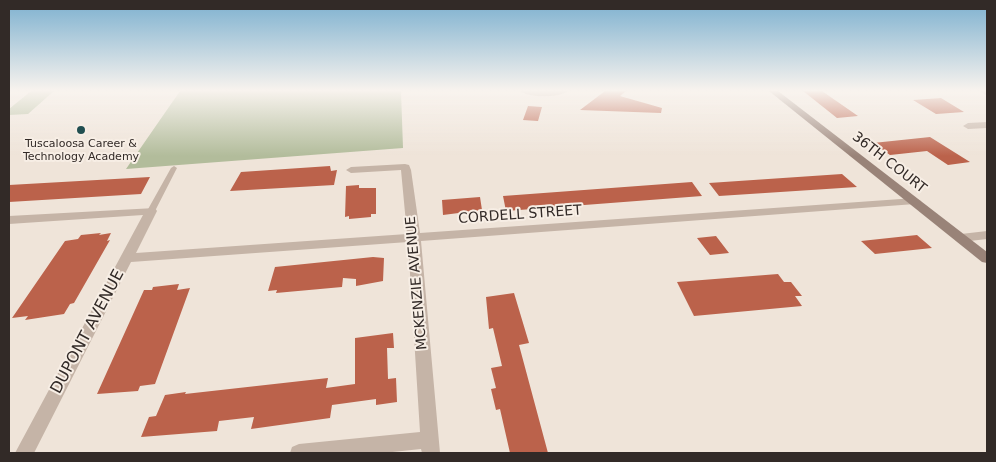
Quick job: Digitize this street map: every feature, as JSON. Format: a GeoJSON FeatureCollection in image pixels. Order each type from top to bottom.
{"type":"FeatureCollection","features":[{"type":"Feature","properties":{"kind":"street","name":"36TH COURT"},"geometry":{"type":"LineString","coordinates":[[801,113],[987,259]]}},
{"type":"Feature","properties":{"kind":"street"},"geometry":{"type":"LineString","coordinates":[[968,126],[987,125]]}},
{"type":"Feature","properties":{"kind":"street","name":"MCKENZIE AVENUE"},"geometry":{"type":"LineString","coordinates":[[351,170],[405,167],[414,238],[430,447]]}},
{"type":"Feature","properties":{"kind":"street","name":"CORDELL STREET"},"geometry":{"type":"LineString","coordinates":[[127,258],[915,201]]}},
{"type":"Feature","properties":{"kind":"street"},"geometry":{"type":"LineString","coordinates":[[9,220],[151,211]]}},
{"type":"Feature","properties":{"kind":"street","name":"DUPONT AVENUE"},"geometry":{"type":"LineString","coordinates":[[24,453],[151,211]]}},
{"type":"Feature","properties":{"kind":"street"},"geometry":{"type":"LineString","coordinates":[[961,238],[987,235]]}},
{"type":"Feature","properties":{"kind":"street"},"geometry":{"type":"LineString","coordinates":[[299,453],[430,447]]}},
{"type":"Feature","properties":{"kind":"lane"},"geometry":{"type":"LineString","coordinates":[[151,211],[174,168]]}},
{"type":"Feature","properties":{"kind":"green space"},"geometry":{"type":"Polygon","coordinates":[[[9,113],[30,113],[28,114],[9,115],[9,113]]]}},
{"type":"Feature","properties":{"kind":"green space"},"geometry":{"type":"Polygon","coordinates":[[[165,113],[402,113],[403,148],[126,169],[165,113]]]}},
{"type":"Feature","properties":{"kind":"building"},"geometry":{"type":"Polygon","coordinates":[[[526,113],[540,113],[538,121],[523,120],[526,113]]]}},
{"type":"Feature","properties":{"kind":"building"},"geometry":{"type":"Polygon","coordinates":[[[830,113],[853,113],[858,116],[837,118],[830,113]]]}},
{"type":"Feature","properties":{"kind":"building"},"geometry":{"type":"Polygon","coordinates":[[[934,113],[956,113],[936,114],[934,113]]]}},
{"type":"Feature","properties":{"kind":"building"},"geometry":{"type":"Polygon","coordinates":[[[930,137],[970,162],[948,165],[927,151],[890,155],[873,143],[930,137]]]}},
{"type":"Feature","properties":{"kind":"building"},"geometry":{"type":"Polygon","coordinates":[[[330,166],[331,171],[337,170],[334,185],[230,191],[241,172],[330,166]]]}},
{"type":"Feature","properties":{"kind":"building"},"geometry":{"type":"Polygon","coordinates":[[[842,174],[857,187],[719,196],[709,183],[842,174]]]}},
{"type":"Feature","properties":{"kind":"building"},"geometry":{"type":"Polygon","coordinates":[[[150,177],[141,194],[9,202],[9,185],[150,177]]]}},
{"type":"Feature","properties":{"kind":"building"},"geometry":{"type":"Polygon","coordinates":[[[692,182],[702,196],[506,211],[503,196],[692,182]]]}},
{"type":"Feature","properties":{"kind":"building"},"geometry":{"type":"Polygon","coordinates":[[[359,185],[359,188],[376,188],[376,214],[371,214],[371,217],[349,219],[349,216],[345,217],[346,186],[359,185]]]}},
{"type":"Feature","properties":{"kind":"building"},"geometry":{"type":"Polygon","coordinates":[[[480,197],[482,210],[443,215],[442,200],[480,197]]]}},
{"type":"Feature","properties":{"kind":"building"},"geometry":{"type":"Polygon","coordinates":[[[101,233],[99,235],[111,233],[107,241],[110,240],[74,303],[70,304],[64,314],[25,320],[28,316],[12,318],[65,241],[78,239],[81,235],[101,233]]]}},
{"type":"Feature","properties":{"kind":"building"},"geometry":{"type":"Polygon","coordinates":[[[917,235],[932,248],[875,254],[861,241],[917,235]]]}},
{"type":"Feature","properties":{"kind":"building"},"geometry":{"type":"Polygon","coordinates":[[[716,236],[729,253],[710,255],[697,238],[716,236]]]}},
{"type":"Feature","properties":{"kind":"building"},"geometry":{"type":"Polygon","coordinates":[[[373,257],[384,258],[383,281],[356,286],[356,279],[343,278],[342,287],[276,293],[277,290],[268,291],[275,267],[373,257]]]}},
{"type":"Feature","properties":{"kind":"building"},"geometry":{"type":"Polygon","coordinates":[[[778,274],[784,282],[791,282],[802,296],[795,296],[802,306],[694,316],[677,282],[778,274]]]}},
{"type":"Feature","properties":{"kind":"building"},"geometry":{"type":"Polygon","coordinates":[[[179,284],[177,290],[190,288],[155,384],[140,386],[138,391],[97,394],[144,290],[179,284]]]}},
{"type":"Feature","properties":{"kind":"building"},"geometry":{"type":"Polygon","coordinates":[[[514,293],[529,343],[519,345],[548,453],[510,453],[500,409],[496,410],[491,389],[496,388],[491,368],[502,366],[493,328],[489,329],[486,297],[514,293]]]}},
{"type":"Feature","properties":{"kind":"building"},"geometry":{"type":"Polygon","coordinates":[[[393,333],[394,348],[387,348],[388,379],[396,378],[397,402],[376,405],[376,399],[332,405],[330,418],[251,429],[254,417],[219,421],[217,431],[141,437],[149,417],[156,416],[165,395],[328,378],[326,388],[355,384],[355,338],[393,333]]]}},
{"type":"Feature","properties":{"kind":"place","name":"Tuscaloosa Career & Technology Academy"},"geometry":{"type":"Point","coordinates":[81,130]}}]}
